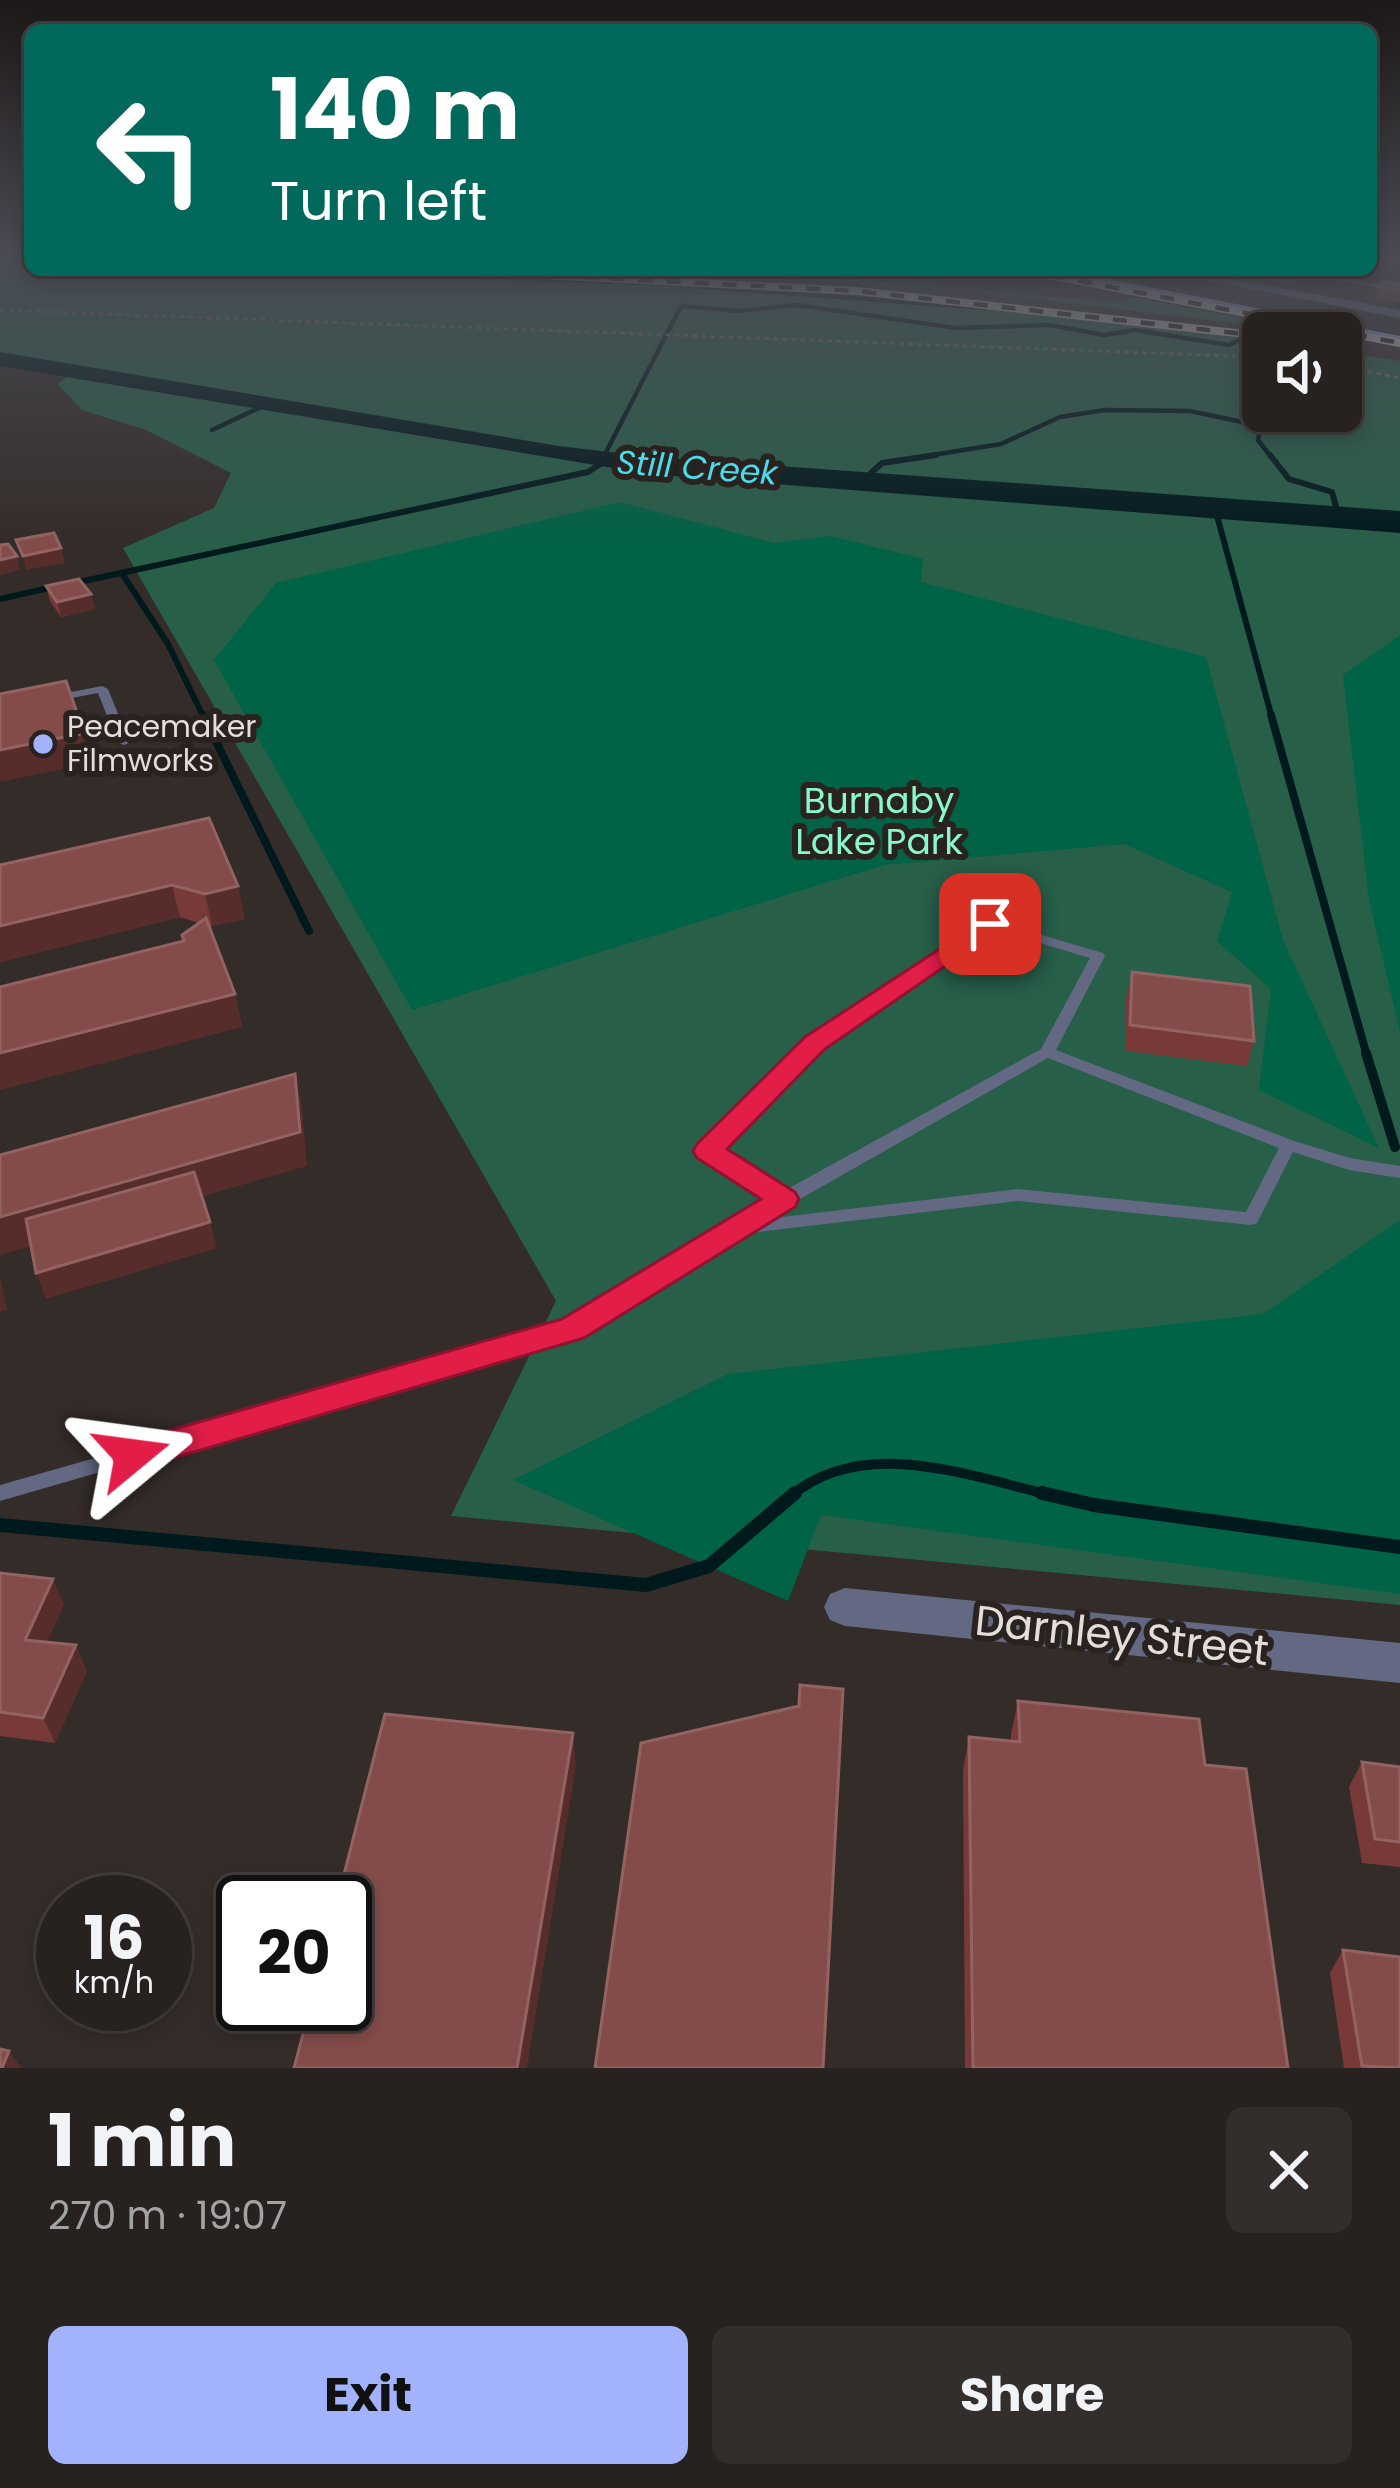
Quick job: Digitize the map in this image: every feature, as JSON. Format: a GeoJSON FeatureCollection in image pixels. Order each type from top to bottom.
{"type":"FeatureCollection","features":[{"type":"Feature","properties":{"kind":"street","name":"Darnley Street"},"geometry":{"type":"LineString","coordinates":[[845,1607],[1400,1663]]}},
{"type":"Feature","properties":{"kind":"lane"},"geometry":{"type":"LineString","coordinates":[[41,701],[102,689],[123,741]]}},
{"type":"Feature","properties":{"kind":"lane"},"geometry":{"type":"LineString","coordinates":[[0,1493],[572,1329],[784,1199],[1047,1052],[1098,956],[990,924],[815,1043],[708,1151],[784,1199]]}},
{"type":"Feature","properties":{"kind":"lane"},"geometry":{"type":"LineString","coordinates":[[1047,1052],[1288,1145],[1349,1164],[1400,1172]]}},
{"type":"Feature","properties":{"kind":"lane"},"geometry":{"type":"LineString","coordinates":[[738,1228],[1018,1195],[1251,1219],[1288,1145]]}},
{"type":"Feature","properties":{"kind":"path"},"geometry":{"type":"LineString","coordinates":[[1139,353],[1242,356]]}},
{"type":"Feature","properties":{"kind":"path"},"geometry":{"type":"LineString","coordinates":[[1362,370],[1400,378]]}},
{"type":"Feature","properties":{"kind":"green space","name":"Burnaby Lake Park"},"geometry":{"type":"Polygon","coordinates":[[[0,353],[1242,353],[1242,432],[1362,432],[1362,355],[1400,361],[1400,1605],[451,1516],[556,1301],[123,548],[214,508],[231,473],[146,430],[82,410],[58,384],[74,372],[0,358],[0,353]]]}},
{"type":"Feature","properties":{"kind":"green space"},"geometry":{"type":"Polygon","coordinates":[[[620,502],[774,543],[830,536],[923,559],[921,582],[1206,657],[1283,940],[1379,1148],[1259,1090],[1271,989],[1217,941],[1232,892],[1124,844],[884,865],[412,1010],[214,660],[276,583],[620,502]]]}},
{"type":"Feature","properties":{"kind":"green space"},"geometry":{"type":"Polygon","coordinates":[[[1400,635],[1400,1032],[1369,900],[1343,675],[1400,635]]]}},
{"type":"Feature","properties":{"kind":"green space"},"geometry":{"type":"Polygon","coordinates":[[[1400,1220],[1400,1594],[821,1515],[788,1601],[513,1480],[728,1374],[1263,1314],[1400,1220]]]}},
{"type":"Feature","properties":{"kind":"water","name":"Still Creek"},"geometry":{"type":"Polygon","coordinates":[[[3,353],[643,456],[1400,511],[1400,533],[649,474],[0,366],[3,353]]]}},
{"type":"Feature","properties":{"kind":"building"},"geometry":{"type":"Polygon","coordinates":[[[54,533],[61,548],[23,556],[16,540],[54,533]]]}},
{"type":"Feature","properties":{"kind":"building"},"geometry":{"type":"Polygon","coordinates":[[[8,544],[17,556],[0,560],[0,545],[8,544]]]}},
{"type":"Feature","properties":{"kind":"building"},"geometry":{"type":"Polygon","coordinates":[[[79,579],[91,594],[57,602],[46,586],[79,579]]]}},
{"type":"Feature","properties":{"kind":"building"},"geometry":{"type":"Polygon","coordinates":[[[66,681],[84,733],[0,750],[0,694],[66,681]]]}},
{"type":"Feature","properties":{"kind":"building"},"geometry":{"type":"Polygon","coordinates":[[[209,818],[238,886],[205,894],[172,885],[0,926],[0,865],[209,818]]]}},
{"type":"Feature","properties":{"kind":"building"},"geometry":{"type":"Polygon","coordinates":[[[206,918],[235,994],[0,1053],[0,987],[184,941],[182,935],[206,918]]]}},
{"type":"Feature","properties":{"kind":"building"},"geometry":{"type":"Polygon","coordinates":[[[1132,972],[1250,986],[1254,1041],[1130,1025],[1132,972]]]}},
{"type":"Feature","properties":{"kind":"building"},"geometry":{"type":"Polygon","coordinates":[[[295,1074],[300,1132],[0,1217],[0,1155],[295,1074]]]}},
{"type":"Feature","properties":{"kind":"building"},"geometry":{"type":"Polygon","coordinates":[[[194,1172],[210,1222],[36,1273],[26,1219],[194,1172]]]}},
{"type":"Feature","properties":{"kind":"building"},"geometry":{"type":"Polygon","coordinates":[[[0,1573],[53,1579],[25,1640],[76,1645],[43,1718],[0,1712],[0,1573]]]}},
{"type":"Feature","properties":{"kind":"building"},"geometry":{"type":"Polygon","coordinates":[[[800,1685],[843,1689],[823,2068],[595,2068],[641,1743],[799,1706],[800,1685]]]}},
{"type":"Feature","properties":{"kind":"building"},"geometry":{"type":"Polygon","coordinates":[[[1018,1701],[1199,1719],[1205,1765],[1246,1769],[1288,2068],[973,2068],[969,1737],[1020,1742],[1018,1701]]]}},
{"type":"Feature","properties":{"kind":"building"},"geometry":{"type":"Polygon","coordinates":[[[385,1714],[573,1733],[517,2068],[294,2068],[304,2031],[372,2031],[372,1875],[344,1875],[385,1714]]]}},
{"type":"Feature","properties":{"kind":"building"},"geometry":{"type":"Polygon","coordinates":[[[1362,1762],[1400,1767],[1400,1842],[1375,1839],[1362,1762]]]}},
{"type":"Feature","properties":{"kind":"building"},"geometry":{"type":"Polygon","coordinates":[[[1343,1950],[1400,1957],[1400,2068],[1362,2066],[1343,1950]]]}},
{"type":"Feature","properties":{"kind":"building"},"geometry":{"type":"Polygon","coordinates":[[[0,2049],[9,2051],[2,2068],[0,2068],[0,2049]]]}},
{"type":"Feature","properties":{"kind":"waterway","name":"Still Creek"},"geometry":{"type":"LineString","coordinates":[[603,457],[657,353]]}},
{"type":"Feature","properties":{"kind":"waterway"},"geometry":{"type":"LineString","coordinates":[[212,430],[261,407]]}},
{"type":"Feature","properties":{"kind":"waterway"},"geometry":{"type":"LineString","coordinates":[[914,458],[1001,444],[1060,417],[1105,410],[1190,411],[1261,426],[1258,440],[1272,458]]}},
{"type":"Feature","properties":{"kind":"waterway"},"geometry":{"type":"LineString","coordinates":[[871,482],[871,473],[882,463],[936,455]]}},
{"type":"Feature","properties":{"kind":"waterway"},"geometry":{"type":"LineString","coordinates":[[1270,455],[1289,479],[1332,492],[1338,514]]}},
{"type":"Feature","properties":{"kind":"waterway","name":"Still Creek"},"geometry":{"type":"LineString","coordinates":[[70,584],[588,472],[607,460]]}},
{"type":"Feature","properties":{"kind":"waterway"},"geometry":{"type":"LineString","coordinates":[[1216,512],[1272,718]]}},
{"type":"Feature","properties":{"kind":"waterway"},"geometry":{"type":"LineString","coordinates":[[123,575],[168,644],[204,718]]}},
{"type":"Feature","properties":{"kind":"waterway"},"geometry":{"type":"LineString","coordinates":[[0,599],[53,587]]}},
{"type":"Feature","properties":{"kind":"waterway"},"geometry":{"type":"LineString","coordinates":[[203,715],[309,931]]}},
{"type":"Feature","properties":{"kind":"waterway"},"geometry":{"type":"LineString","coordinates":[[1271,715],[1367,1056]]}},
{"type":"Feature","properties":{"kind":"waterway"},"geometry":{"type":"LineString","coordinates":[[1366,1053],[1395,1147]]}},
{"type":"Feature","properties":{"kind":"waterway"},"geometry":{"type":"LineString","coordinates":[[793,1495],[820,1477],[851,1467],[884,1464],[954,1471],[1055,1496]]}},
{"type":"Feature","properties":{"kind":"waterway"},"geometry":{"type":"LineString","coordinates":[[1042,1493],[1055,1496]]}},
{"type":"Feature","properties":{"kind":"waterway"},"geometry":{"type":"LineString","coordinates":[[0,1525],[646,1585],[709,1566],[793,1495]]}},
{"type":"Feature","properties":{"kind":"waterway"},"geometry":{"type":"LineString","coordinates":[[1055,1496],[1400,1547]]}},
{"type":"Feature","properties":{"kind":"place","name":"Peacemaker Filmworks"},"geometry":{"type":"Point","coordinates":[43,744]}},
{"type":"Feature","properties":{"kind":"route"},"geometry":{"type":"LineString","coordinates":[[132,1455],[572,1329],[784,1199],[708,1151],[815,1043],[990,924]]}}]}
